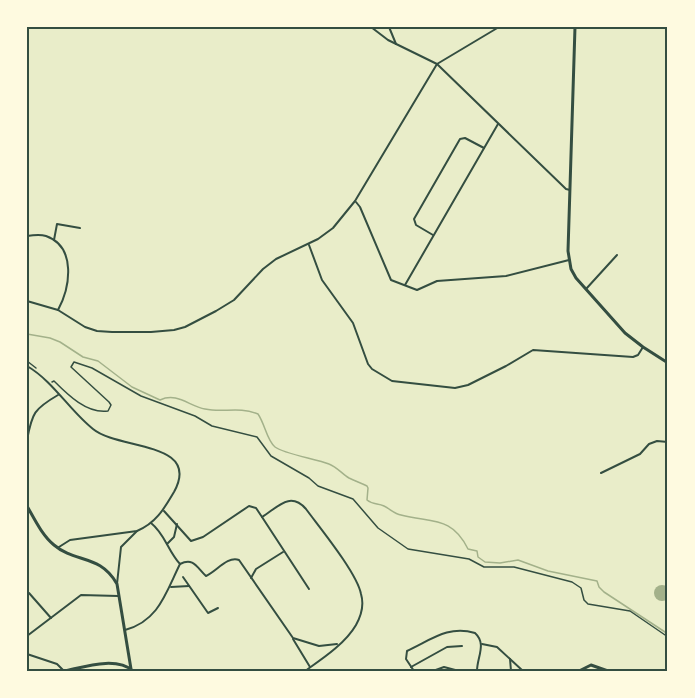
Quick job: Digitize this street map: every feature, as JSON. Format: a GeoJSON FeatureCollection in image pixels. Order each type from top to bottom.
{"type":"FeatureCollection","features":[{"type":"Feature","properties":{"kind":"street"},"geometry":{"type":"LineString","coordinates":[[373,27],[388,40],[437,64],[566,189],[570,190]]}},
{"type":"Feature","properties":{"kind":"street"},"geometry":{"type":"LineString","coordinates":[[389,27],[396,44]]}},
{"type":"Feature","properties":{"kind":"street"},"geometry":{"type":"LineString","coordinates":[[27,301],[58,310],[85,327],[98,331],[151,332],[185,327],[234,300],[263,269],[276,259],[308,244],[333,228],[355,201],[437,64],[499,27]]}},
{"type":"Feature","properties":{"kind":"street"},"geometry":{"type":"LineString","coordinates":[[575,27],[569,260],[576,278],[625,333],[668,363]]}},
{"type":"Feature","properties":{"kind":"street"},"geometry":{"type":"LineString","coordinates":[[405,286],[498,124]]}},
{"type":"Feature","properties":{"kind":"street"},"geometry":{"type":"LineString","coordinates":[[433,235],[416,225],[414,219],[460,139],[465,138],[484,148]]}},
{"type":"Feature","properties":{"kind":"street"},"geometry":{"type":"LineString","coordinates":[[355,201],[360,207],[391,280],[417,290],[437,281],[506,276],[569,260]]}},
{"type":"Feature","properties":{"kind":"street"},"geometry":{"type":"LineString","coordinates":[[54,240],[57,224],[80,228]]}},
{"type":"Feature","properties":{"kind":"street"},"geometry":{"type":"LineString","coordinates":[[27,236],[44,235],[54,240],[64,253],[68,265],[68,285],[58,310]]}},
{"type":"Feature","properties":{"kind":"street"},"geometry":{"type":"LineString","coordinates":[[308,244],[322,280],[353,323],[368,364],[392,381],[455,388],[468,385],[533,350],[633,357],[638,355],[643,347]]}},
{"type":"Feature","properties":{"kind":"street"},"geometry":{"type":"LineString","coordinates":[[586,289],[617,255]]}},
{"type":"Feature","properties":{"kind":"street"},"geometry":{"type":"LineString","coordinates":[[27,366],[93,430],[105,436],[166,453],[177,462],[180,477],[164,511],[151,523],[137,531],[121,547],[118,596],[132,670]]}},
{"type":"Feature","properties":{"kind":"street"},"geometry":{"type":"LineString","coordinates":[[27,440],[37,409],[58,395]]}},
{"type":"Feature","properties":{"kind":"street"},"geometry":{"type":"LineString","coordinates":[[601,473],[640,454],[649,444],[668,441]]}},
{"type":"Feature","properties":{"kind":"street"},"geometry":{"type":"LineString","coordinates":[[262,517],[288,500],[300,502],[354,576],[362,596],[362,607],[355,627],[340,643],[305,671]]}},
{"type":"Feature","properties":{"kind":"street"},"geometry":{"type":"LineString","coordinates":[[27,506],[45,535],[58,548],[101,566],[111,573],[117,584]]}},
{"type":"Feature","properties":{"kind":"street"},"geometry":{"type":"LineString","coordinates":[[164,511],[187,538],[196,540],[249,506],[256,508],[309,589]]}},
{"type":"Feature","properties":{"kind":"street"},"geometry":{"type":"LineString","coordinates":[[27,516],[31,513]]}},
{"type":"Feature","properties":{"kind":"street"},"geometry":{"type":"LineString","coordinates":[[151,523],[161,533],[171,553],[180,564]]}},
{"type":"Feature","properties":{"kind":"street"},"geometry":{"type":"LineString","coordinates":[[167,544],[174,537],[177,524]]}},
{"type":"Feature","properties":{"kind":"street"},"geometry":{"type":"LineString","coordinates":[[58,548],[70,540],[137,531]]}},
{"type":"Feature","properties":{"kind":"street"},"geometry":{"type":"LineString","coordinates":[[251,578],[256,569],[284,551]]}},
{"type":"Feature","properties":{"kind":"street"},"geometry":{"type":"LineString","coordinates":[[180,564],[189,561],[194,563],[206,576],[234,558],[239,560],[293,638],[310,667]]}},
{"type":"Feature","properties":{"kind":"street"},"geometry":{"type":"LineString","coordinates":[[125,630],[146,622],[156,611],[171,587],[180,564]]}},
{"type":"Feature","properties":{"kind":"street"},"geometry":{"type":"LineString","coordinates":[[183,577],[208,613],[218,608]]}},
{"type":"Feature","properties":{"kind":"street"},"geometry":{"type":"LineString","coordinates":[[171,587],[189,586]]}},
{"type":"Feature","properties":{"kind":"street"},"geometry":{"type":"LineString","coordinates":[[28,593],[51,618]]}},
{"type":"Feature","properties":{"kind":"street"},"geometry":{"type":"LineString","coordinates":[[27,636],[81,595],[118,596]]}},
{"type":"Feature","properties":{"kind":"street"},"geometry":{"type":"LineString","coordinates":[[414,671],[406,659],[407,651],[447,632],[462,630],[475,633],[482,644],[477,671]]}},
{"type":"Feature","properties":{"kind":"street"},"geometry":{"type":"LineString","coordinates":[[293,638],[319,646],[340,643]]}},
{"type":"Feature","properties":{"kind":"street"},"geometry":{"type":"LineString","coordinates":[[482,644],[497,646],[523,671]]}},
{"type":"Feature","properties":{"kind":"street"},"geometry":{"type":"LineString","coordinates":[[411,667],[447,647],[462,646]]}},
{"type":"Feature","properties":{"kind":"street"},"geometry":{"type":"LineString","coordinates":[[27,654],[57,664],[64,671],[107,664],[122,665],[132,670]]}},
{"type":"Feature","properties":{"kind":"street"},"geometry":{"type":"LineString","coordinates":[[510,659],[511,671]]}},
{"type":"Feature","properties":{"kind":"street"},"geometry":{"type":"LineString","coordinates":[[579,671],[591,665],[608,671]]}},
{"type":"Feature","properties":{"kind":"street"},"geometry":{"type":"LineString","coordinates":[[433,671],[444,667],[459,671]]}},
{"type":"Feature","properties":{"kind":"path"},"geometry":{"type":"LineString","coordinates":[[51,384],[54,381],[76,401],[98,410],[108,411],[111,405],[109,402],[71,367],[74,362],[92,368],[141,396],[195,416],[221,430],[260,439],[271,456],[305,475],[318,486],[354,499],[378,528],[408,549],[470,559],[484,567],[514,567],[572,582],[581,588],[584,600],[593,607],[630,611],[668,637]]}},
{"type":"Feature","properties":{"kind":"shaded area"},"geometry":{"type":"Polygon","coordinates":[[[659,585],[665,585],[670,593],[668,599],[659,601],[654,596],[654,590],[659,585]]]}},
{"type":"Feature","properties":{"kind":"waterway"},"geometry":{"type":"LineString","coordinates":[[27,334],[60,342],[83,357],[98,361],[132,387],[160,400],[172,398],[205,409],[244,410],[258,414],[275,447],[332,465],[349,478],[367,486],[369,502],[384,506],[399,514],[448,526],[462,538],[468,549],[477,551],[478,557],[485,562],[500,563],[518,560],[548,571],[597,581],[604,592],[668,634]]}}]}
